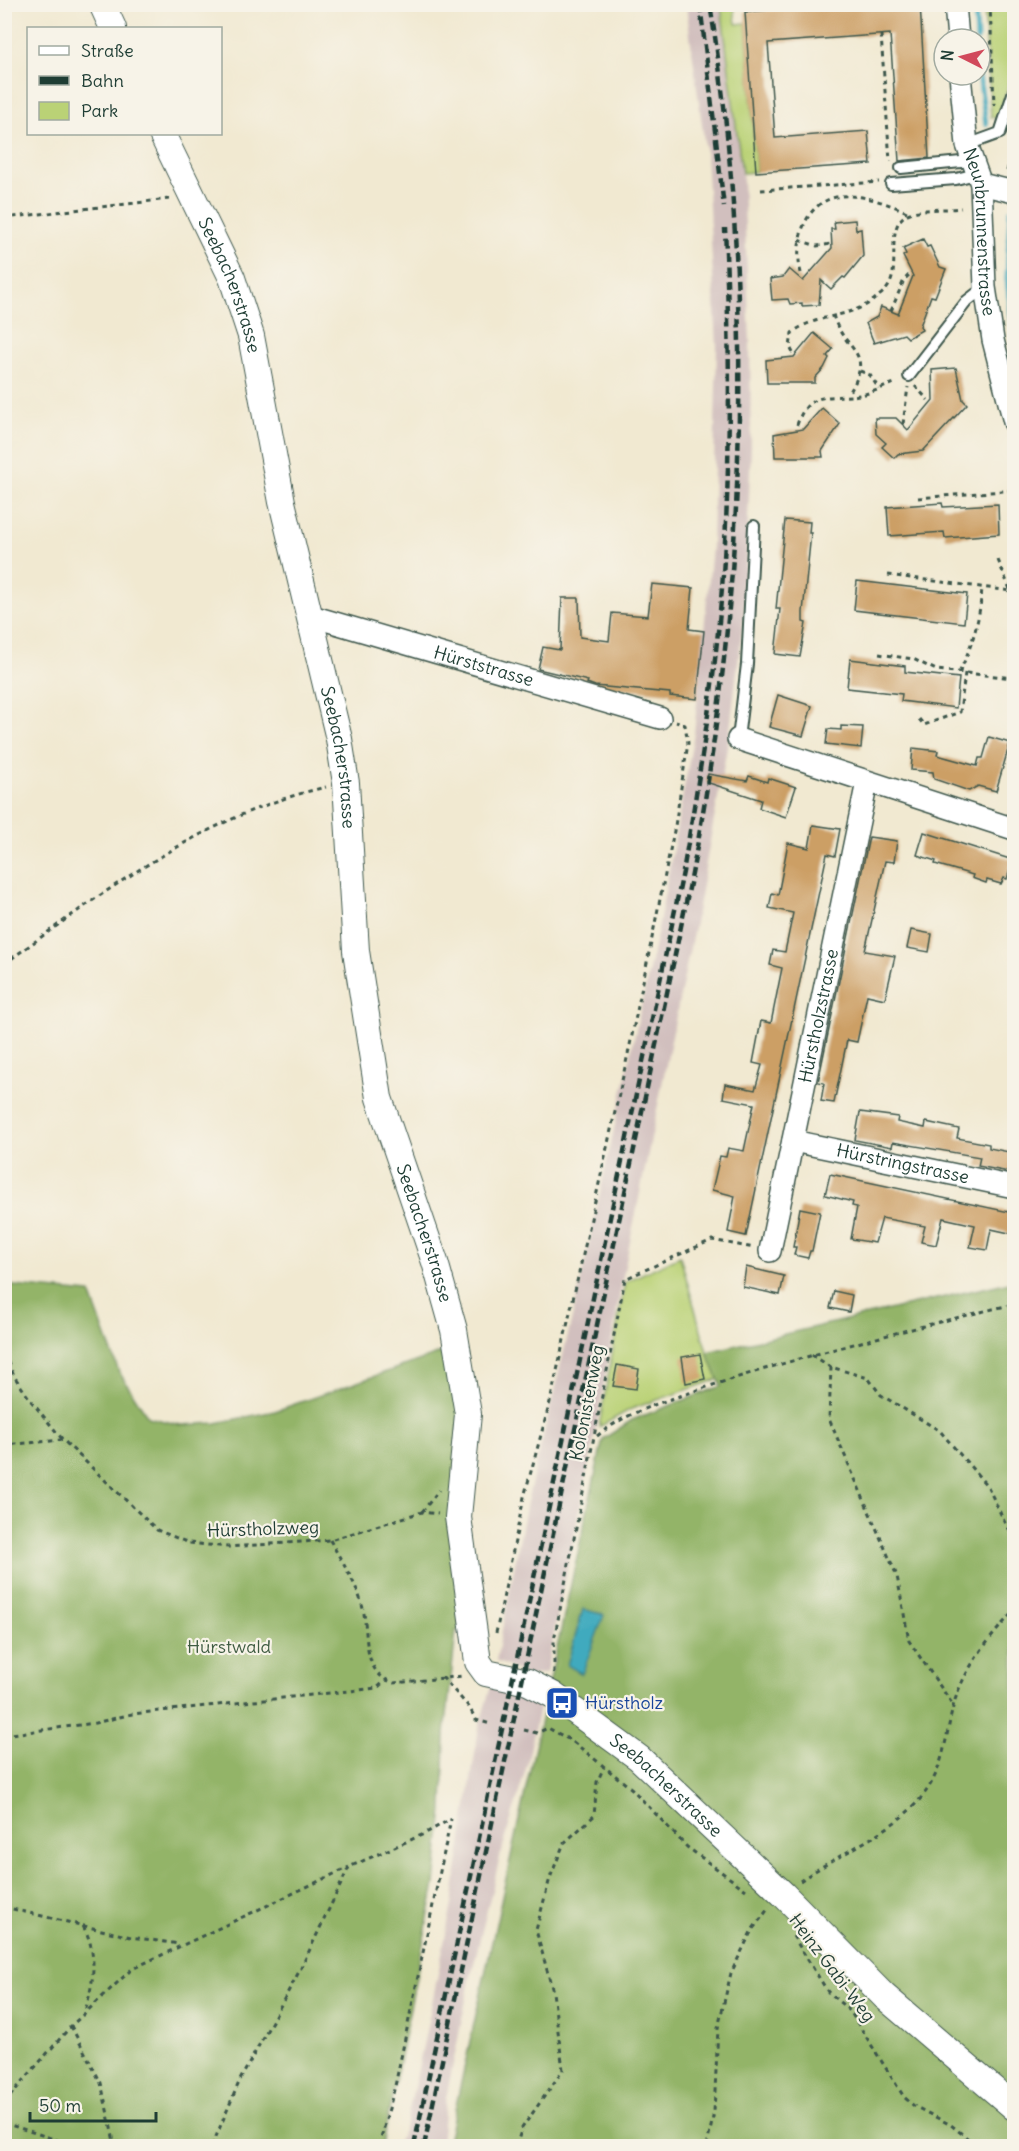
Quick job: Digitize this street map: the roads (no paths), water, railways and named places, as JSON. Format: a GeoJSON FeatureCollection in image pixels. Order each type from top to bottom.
{"type":"FeatureCollection","features":[{"type":"Feature","properties":{"kind":"street"},"geometry":{"type":"LineString","coordinates":[[102,4],[113,27]]}},
{"type":"Feature","properties":{"kind":"street"},"geometry":{"type":"LineString","coordinates":[[955,4],[957,27]]}},
{"type":"Feature","properties":{"kind":"street","name":"Neunbrunnenstrasse"},"geometry":{"type":"LineString","coordinates":[[962,87],[974,166],[985,286],[993,340],[1011,399],[1014,422]]}},
{"type":"Feature","properties":{"kind":"street","name":"Seebacherstrasse"},"geometry":{"type":"LineString","coordinates":[[162,135],[232,278],[251,336],[282,502],[339,739],[346,783],[356,951],[379,1098],[448,1308],[454,1330],[468,1414],[458,1517],[478,1662],[486,1673],[528,1682],[554,1695],[639,1758],[772,1905],[884,1996],[1014,2107]]}},
{"type":"Feature","properties":{"kind":"street"},"geometry":{"type":"LineString","coordinates":[[974,166],[1010,185]]}},
{"type":"Feature","properties":{"kind":"street","name":"Hürststrasse"},"geometry":{"type":"LineString","coordinates":[[308,615],[660,718]]}},
{"type":"Feature","properties":{"kind":"street"},"geometry":{"type":"LineString","coordinates":[[738,740],[1014,829]]}},
{"type":"Feature","properties":{"kind":"street","name":"Hürstholzstrasse"},"geometry":{"type":"LineString","coordinates":[[770,1251],[867,782]]}},
{"type":"Feature","properties":{"kind":"street","name":"Hürstringstrasse"},"geometry":{"type":"LineString","coordinates":[[793,1141],[1014,1187]]}},
{"type":"Feature","properties":{"kind":"lane"},"geometry":{"type":"LineString","coordinates":[[891,183],[956,179],[974,166],[1000,134],[1014,91]]}},
{"type":"Feature","properties":{"kind":"lane"},"geometry":{"type":"LineString","coordinates":[[901,168],[974,166]]}},
{"type":"Feature","properties":{"kind":"lane"},"geometry":{"type":"LineString","coordinates":[[909,376],[967,301],[985,286]]}},
{"type":"Feature","properties":{"kind":"lane"},"geometry":{"type":"LineString","coordinates":[[738,740],[747,664],[754,526]]}},
{"type":"Feature","properties":{"kind":"water"},"geometry":{"type":"Polygon","coordinates":[[[583,1609],[604,1615],[582,1674],[567,1665],[583,1609]]]}},
{"type":"Feature","properties":{"kind":"waterway"},"geometry":{"type":"LineString","coordinates":[[975,4],[976,27]]}},
{"type":"Feature","properties":{"kind":"waterway"},"geometry":{"type":"LineString","coordinates":[[981,87],[986,124]]}},
{"type":"Feature","properties":{"kind":"waterway"},"geometry":{"type":"LineString","coordinates":[[1010,211],[1007,279],[1014,338]]}},
{"type":"Feature","properties":{"kind":"railway"},"geometry":{"type":"LineString","coordinates":[[700,4],[724,207]]}},
{"type":"Feature","properties":{"kind":"railway"},"geometry":{"type":"LineString","coordinates":[[424,2146],[692,874],[710,766],[724,658],[734,549],[739,330],[734,221],[725,112],[710,4]]}},
{"type":"Feature","properties":{"kind":"railway"},"geometry":{"type":"LineString","coordinates":[[414,2146],[683,872],[695,798],[716,649],[726,531],[729,401],[725,228]]}},
{"type":"Feature","properties":{"kind":"place","name":"Hürstholz"},"geometry":{"type":"Point","coordinates":[562,1703]}},
{"type":"Feature","properties":{"kind":"park label","name":"Hürstwald"},"geometry":{"type":"Point","coordinates":[229,1647]}}]}
